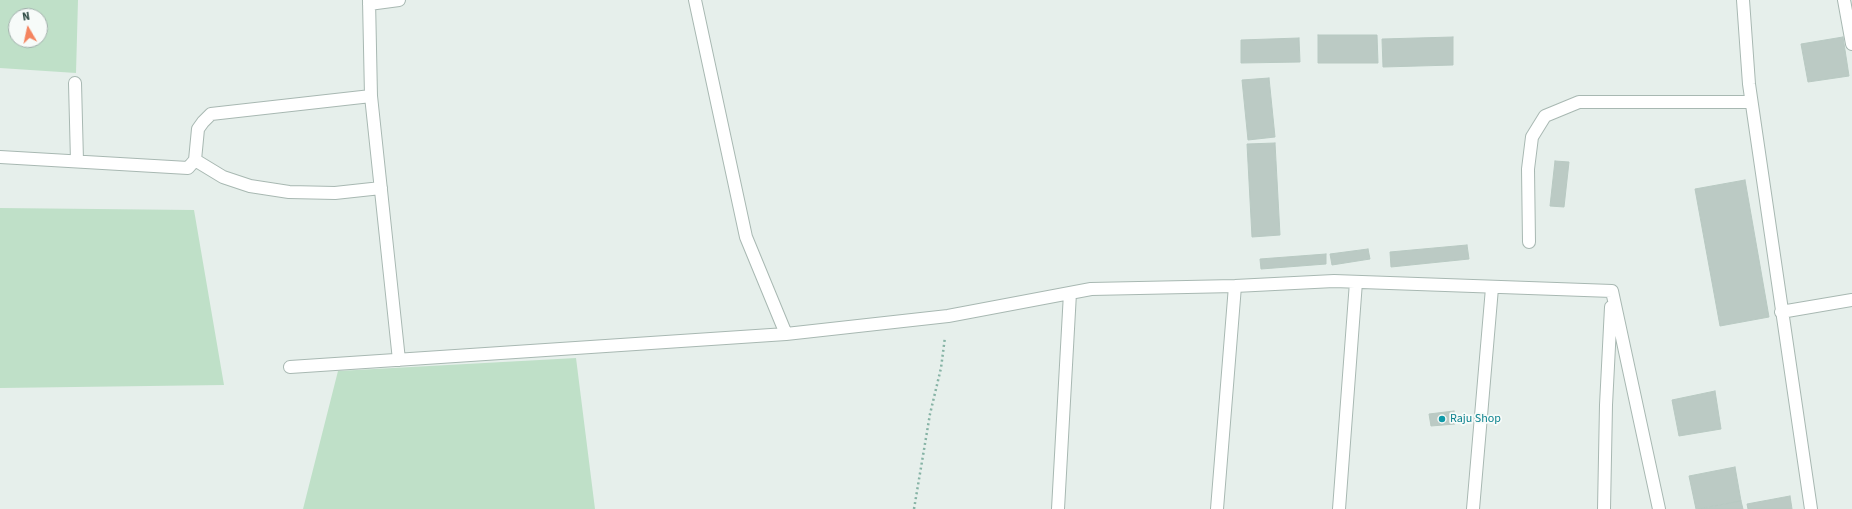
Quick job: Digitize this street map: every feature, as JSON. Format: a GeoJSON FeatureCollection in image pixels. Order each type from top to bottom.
{"type":"FeatureCollection","features":[{"type":"Feature","properties":{"kind":"street"},"geometry":{"type":"LineString","coordinates":[[399,0],[369,2],[371,96],[399,360]]}},
{"type":"Feature","properties":{"kind":"street"},"geometry":{"type":"LineString","coordinates":[[695,0],[746,237],[786,334]]}},
{"type":"Feature","properties":{"kind":"street"},"geometry":{"type":"LineString","coordinates":[[1742,0],[1751,102],[1811,509]]}},
{"type":"Feature","properties":{"kind":"street"},"geometry":{"type":"LineString","coordinates":[[1844,0],[1852,44]]}},
{"type":"Feature","properties":{"kind":"street"},"geometry":{"type":"LineString","coordinates":[[75,83],[77,161]]}},
{"type":"Feature","properties":{"kind":"street"},"geometry":{"type":"LineString","coordinates":[[0,157],[188,168],[195,160],[198,129],[202,122],[211,114],[371,96]]}},
{"type":"Feature","properties":{"kind":"street"},"geometry":{"type":"LineString","coordinates":[[1529,242],[1529,162],[1532,137],[1545,116],[1579,102],[1751,102]]}},
{"type":"Feature","properties":{"kind":"street"},"geometry":{"type":"LineString","coordinates":[[195,160],[223,177],[250,186],[283,191],[335,193],[381,188]]}},
{"type":"Feature","properties":{"kind":"street"},"geometry":{"type":"LineString","coordinates":[[290,367],[786,334],[948,316],[1091,289],[1356,282],[1612,292]]}},
{"type":"Feature","properties":{"kind":"street"},"geometry":{"type":"LineString","coordinates":[[1339,509],[1356,282]]}},
{"type":"Feature","properties":{"kind":"street"},"geometry":{"type":"LineString","coordinates":[[1217,509],[1235,286]]}},
{"type":"Feature","properties":{"kind":"street"},"geometry":{"type":"LineString","coordinates":[[1473,509],[1492,288]]}},
{"type":"Feature","properties":{"kind":"street"},"geometry":{"type":"LineString","coordinates":[[1604,509],[1606,405],[1612,292]]}},
{"type":"Feature","properties":{"kind":"street"},"geometry":{"type":"LineString","coordinates":[[1612,292],[1659,509]]}},
{"type":"Feature","properties":{"kind":"street"},"geometry":{"type":"LineString","coordinates":[[1058,509],[1070,293]]}},
{"type":"Feature","properties":{"kind":"street"},"geometry":{"type":"LineString","coordinates":[[1781,312],[1852,300]]}},
{"type":"Feature","properties":{"kind":"path"},"geometry":{"type":"LineString","coordinates":[[914,509],[930,414],[941,368],[948,316]]}},
{"type":"Feature","properties":{"kind":"green space"},"geometry":{"type":"Polygon","coordinates":[[[0,0],[78,0],[76,73],[0,68],[0,0]]]}},
{"type":"Feature","properties":{"kind":"green space"},"geometry":{"type":"Polygon","coordinates":[[[0,208],[194,210],[224,385],[0,388],[0,208]]]}},
{"type":"Feature","properties":{"kind":"green space"},"geometry":{"type":"Polygon","coordinates":[[[576,358],[595,509],[303,509],[338,371],[576,358]]]}},
{"type":"Feature","properties":{"kind":"building"},"geometry":{"type":"Polygon","coordinates":[[[1318,35],[1377,35],[1378,63],[1318,63],[1318,35]]]}},
{"type":"Feature","properties":{"kind":"building"},"geometry":{"type":"Polygon","coordinates":[[[1453,37],[1453,65],[1383,67],[1382,39],[1453,37]]]}},
{"type":"Feature","properties":{"kind":"building"},"geometry":{"type":"Polygon","coordinates":[[[1843,37],[1849,76],[1808,82],[1801,44],[1843,37]]]}},
{"type":"Feature","properties":{"kind":"building"},"geometry":{"type":"Polygon","coordinates":[[[1299,38],[1300,62],[1241,63],[1241,40],[1299,38]]]}},
{"type":"Feature","properties":{"kind":"building"},"geometry":{"type":"Polygon","coordinates":[[[1269,78],[1275,137],[1248,140],[1242,80],[1269,78]]]}},
{"type":"Feature","properties":{"kind":"building"},"geometry":{"type":"Polygon","coordinates":[[[1275,143],[1280,235],[1252,237],[1247,144],[1275,143]]]}},
{"type":"Feature","properties":{"kind":"building"},"geometry":{"type":"Polygon","coordinates":[[[1555,161],[1569,162],[1564,207],[1550,206],[1555,161]]]}},
{"type":"Feature","properties":{"kind":"building"},"geometry":{"type":"Polygon","coordinates":[[[1745,180],[1769,317],[1720,326],[1695,189],[1745,180]]]}},
{"type":"Feature","properties":{"kind":"building"},"geometry":{"type":"Polygon","coordinates":[[[1467,245],[1469,259],[1391,267],[1390,252],[1467,245]]]}},
{"type":"Feature","properties":{"kind":"building"},"geometry":{"type":"Polygon","coordinates":[[[1368,249],[1370,259],[1332,265],[1330,254],[1368,249]]]}},
{"type":"Feature","properties":{"kind":"building"},"geometry":{"type":"Polygon","coordinates":[[[1326,254],[1326,264],[1261,269],[1260,259],[1326,254]]]}},
{"type":"Feature","properties":{"kind":"building"},"geometry":{"type":"Polygon","coordinates":[[[1715,391],[1721,429],[1679,436],[1672,400],[1715,391]]]}},
{"type":"Feature","properties":{"kind":"building","name":"Raju Shop"},"geometry":{"type":"Polygon","coordinates":[[[1454,411],[1455,424],[1431,426],[1429,414],[1454,411]]]}},
{"type":"Feature","properties":{"kind":"building"},"geometry":{"type":"Polygon","coordinates":[[[1735,467],[1741,501],[1696,509],[1689,476],[1735,467]]]}},
{"type":"Feature","properties":{"kind":"building"},"geometry":{"type":"Polygon","coordinates":[[[1790,496],[1792,509],[1748,509],[1747,504],[1790,496]]]}},
{"type":"Feature","properties":{"kind":"building"},"geometry":{"type":"Polygon","coordinates":[[[1741,501],[1743,509],[1699,509],[1741,501]]]}},
{"type":"Feature","properties":{"kind":"place","name":"Raju Shop"},"geometry":{"type":"Point","coordinates":[1442,419]}}]}
